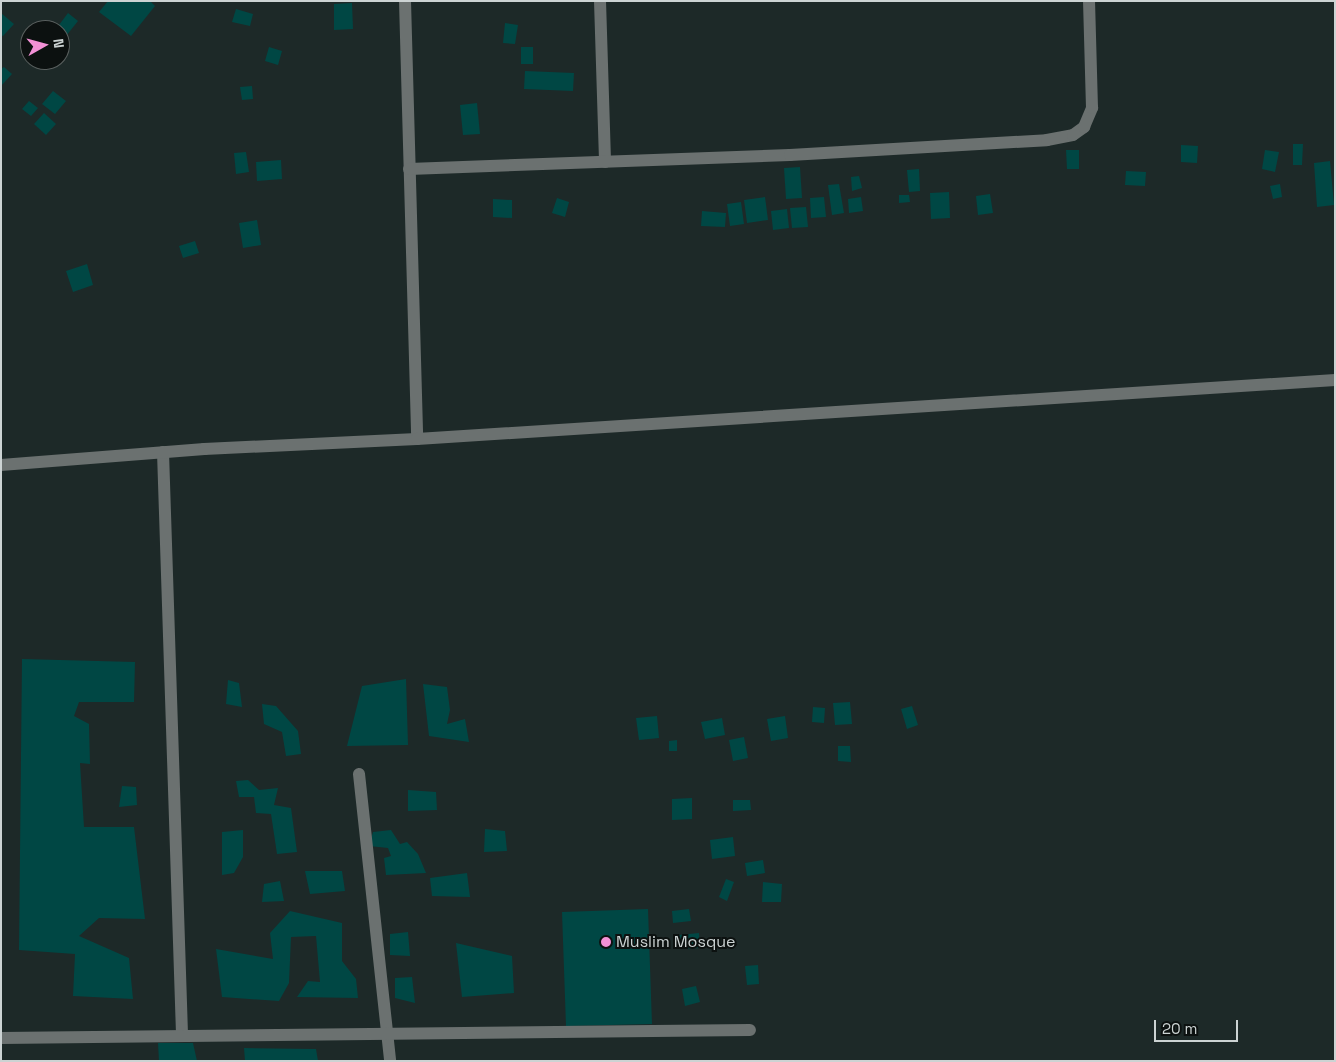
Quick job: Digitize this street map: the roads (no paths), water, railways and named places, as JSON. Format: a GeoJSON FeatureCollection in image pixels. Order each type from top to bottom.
{"type":"FeatureCollection","features":[{"type":"Feature","properties":{"kind":"street"},"geometry":{"type":"LineString","coordinates":[[404,1],[417,439]]}},
{"type":"Feature","properties":{"kind":"street"},"geometry":{"type":"LineString","coordinates":[[600,1],[605,162]]}},
{"type":"Feature","properties":{"kind":"street"},"geometry":{"type":"LineString","coordinates":[[409,169],[605,162],[1047,140],[1073,135],[1089,120],[1092,108],[1089,1]]}},
{"type":"Feature","properties":{"kind":"street"},"geometry":{"type":"LineString","coordinates":[[1,465],[163,452],[417,439],[1335,380]]}},
{"type":"Feature","properties":{"kind":"street"},"geometry":{"type":"LineString","coordinates":[[163,452],[182,1035]]}},
{"type":"Feature","properties":{"kind":"street"},"geometry":{"type":"LineString","coordinates":[[359,774],[390,1061]]}},
{"type":"Feature","properties":{"kind":"street"},"geometry":{"type":"LineString","coordinates":[[1,1038],[387,1032],[750,1030]]}},
{"type":"Feature","properties":{"kind":"place","name":"Muslim Mosque"},"geometry":{"type":"Point","coordinates":[606,942]}}]}
